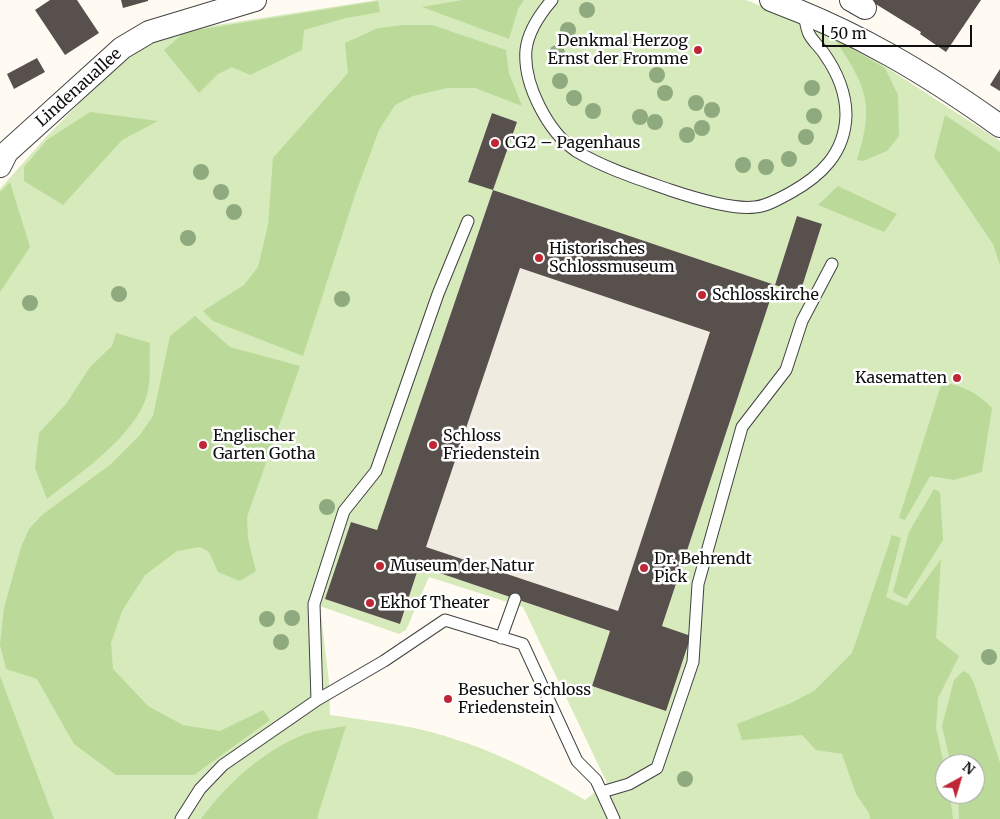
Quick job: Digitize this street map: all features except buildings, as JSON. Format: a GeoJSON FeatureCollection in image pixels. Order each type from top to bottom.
{"type":"FeatureCollection","features":[{"type":"Feature","properties":{"kind":"street","name":"Lindenauallee"},"geometry":{"type":"LineString","coordinates":[[2,153],[122,48],[149,32],[255,0]]}},
{"type":"Feature","properties":{"kind":"street"},"geometry":{"type":"LineString","coordinates":[[771,0],[804,12],[877,46],[1000,126]]}},
{"type":"Feature","properties":{"kind":"lane"},"geometry":{"type":"LineString","coordinates":[[552,0],[531,31],[526,50],[528,71],[537,103],[560,137],[575,150],[592,159],[653,184],[714,202],[754,208],[776,201],[818,175],[832,160],[844,128],[846,114],[844,95],[825,55],[809,34],[804,12]]}},
{"type":"Feature","properties":{"kind":"lane"},"geometry":{"type":"LineString","coordinates":[[318,700],[314,604],[344,511],[376,471],[438,294],[468,221]]}},
{"type":"Feature","properties":{"kind":"lane"},"geometry":{"type":"LineString","coordinates":[[602,792],[629,784],[657,768],[693,662],[698,584],[742,427],[786,370],[802,321],[832,264]]}},
{"type":"Feature","properties":{"kind":"lane"},"geometry":{"type":"LineString","coordinates":[[501,638],[515,599]]}},
{"type":"Feature","properties":{"kind":"lane"},"geometry":{"type":"LineString","coordinates":[[181,819],[200,789],[222,765],[318,700],[384,661],[445,620],[523,644],[578,761],[596,780],[614,819]]}},
{"type":"Feature","properties":{"kind":"green space","name":"Englischer Garten Gotha"},"geometry":{"type":"Polygon","coordinates":[[[377,0],[746,0],[830,34],[872,58],[1000,141],[1000,819],[0,819],[0,189],[47,136],[116,66],[152,43],[185,30],[377,0]],[[492,113],[468,181],[493,190],[516,122],[492,113]],[[493,190],[377,530],[351,522],[326,599],[400,624],[419,566],[610,631],[592,686],[666,711],[691,637],[662,626],[774,285],[493,190]],[[798,216],[775,285],[799,293],[822,225],[798,216]],[[429,577],[406,630],[399,634],[320,606],[329,682],[330,715],[409,727],[456,739],[522,766],[585,800],[607,783],[523,607],[429,577]]]}},
{"type":"Feature","properties":{"kind":"green space"},"geometry":{"type":"Polygon","coordinates":[[[462,0],[524,0],[518,9],[509,39],[422,7],[462,0]]]}},
{"type":"Feature","properties":{"kind":"green space"},"geometry":{"type":"Polygon","coordinates":[[[378,1],[380,12],[346,18],[304,30],[302,50],[250,75],[232,67],[218,74],[199,93],[164,50],[185,32],[378,1]]]}},
{"type":"Feature","properties":{"kind":"green space"},"geometry":{"type":"Polygon","coordinates":[[[404,25],[432,25],[506,50],[509,73],[522,106],[475,88],[447,88],[413,96],[395,105],[379,130],[355,195],[303,356],[213,321],[203,311],[244,285],[258,267],[268,225],[273,158],[348,73],[345,43],[378,28],[404,25]]]}},
{"type":"Feature","properties":{"kind":"green space"},"geometry":{"type":"Polygon","coordinates":[[[835,39],[885,68],[898,95],[899,136],[887,151],[863,161],[857,160],[866,124],[864,96],[854,70],[835,39]]]}},
{"type":"Feature","properties":{"kind":"green space"},"geometry":{"type":"Polygon","coordinates":[[[90,112],[158,121],[122,140],[63,205],[24,181],[24,167],[47,140],[90,112]]]}},
{"type":"Feature","properties":{"kind":"green space"},"geometry":{"type":"Polygon","coordinates":[[[945,115],[1000,152],[1000,265],[993,244],[934,157],[945,115]]]}},
{"type":"Feature","properties":{"kind":"green space"},"geometry":{"type":"Polygon","coordinates":[[[10,182],[30,247],[0,292],[0,192],[10,182]]]}},
{"type":"Feature","properties":{"kind":"green space"},"geometry":{"type":"Polygon","coordinates":[[[838,186],[897,214],[884,232],[818,205],[838,186]]]}},
{"type":"Feature","properties":{"kind":"green space"},"geometry":{"type":"Polygon","coordinates":[[[195,316],[230,347],[300,366],[247,517],[248,539],[256,571],[240,581],[218,572],[209,552],[200,547],[177,551],[145,575],[122,611],[111,643],[113,669],[148,706],[183,725],[220,731],[263,710],[270,720],[194,775],[116,775],[74,744],[37,679],[6,669],[0,645],[4,608],[21,547],[29,529],[42,515],[111,464],[140,435],[153,416],[170,336],[195,316]]]}},
{"type":"Feature","properties":{"kind":"green space"},"geometry":{"type":"Polygon","coordinates":[[[116,333],[150,343],[149,384],[143,406],[121,437],[107,451],[47,499],[35,468],[39,433],[66,404],[90,367],[112,346],[116,333]]]}},
{"type":"Feature","properties":{"kind":"green space"},"geometry":{"type":"Polygon","coordinates":[[[942,382],[969,391],[981,398],[992,408],[982,472],[954,480],[930,476],[905,520],[899,518],[942,382]]]}},
{"type":"Feature","properties":{"kind":"green space"},"geometry":{"type":"Polygon","coordinates":[[[934,489],[940,492],[943,540],[906,599],[893,592],[909,532],[934,489]]]}},
{"type":"Feature","properties":{"kind":"green space"},"geometry":{"type":"Polygon","coordinates":[[[892,535],[901,538],[886,597],[907,606],[941,559],[936,638],[959,656],[938,698],[936,728],[942,754],[935,754],[935,804],[951,804],[953,819],[870,819],[869,813],[856,794],[842,754],[816,750],[802,735],[742,740],[737,724],[791,703],[814,691],[852,653],[892,535]]]}},
{"type":"Feature","properties":{"kind":"green space"},"geometry":{"type":"Polygon","coordinates":[[[963,671],[969,674],[974,683],[1000,763],[1000,819],[959,819],[958,804],[985,804],[985,754],[949,754],[942,726],[954,680],[963,671]]]}},
{"type":"Feature","properties":{"kind":"green space"},"geometry":{"type":"Polygon","coordinates":[[[0,676],[54,819],[0,819],[0,676]]]}},
{"type":"Feature","properties":{"kind":"green space"},"geometry":{"type":"Polygon","coordinates":[[[346,726],[317,818],[319,819],[201,819],[237,778],[266,755],[282,745],[315,731],[346,726]]]}},
{"type":"Feature","properties":{"kind":"shaded area"},"geometry":{"type":"Polygon","coordinates":[[[520,268],[710,332],[618,611],[426,547],[520,268]]]}},
{"type":"Feature","properties":{"kind":"place","name":"Denkmal Herzog Ernst der Fromme"},"geometry":{"type":"Point","coordinates":[698,50]}},
{"type":"Feature","properties":{"kind":"place","name":"CG2 – Pagenhaus"},"geometry":{"type":"Point","coordinates":[495,143]}},
{"type":"Feature","properties":{"kind":"place","name":"Historisches Schlossmuseum"},"geometry":{"type":"Point","coordinates":[539,258]}},
{"type":"Feature","properties":{"kind":"place","name":"Schlosskirche"},"geometry":{"type":"Point","coordinates":[702,295]}},
{"type":"Feature","properties":{"kind":"place","name":"Kasematten"},"geometry":{"type":"Point","coordinates":[957,378]}},
{"type":"Feature","properties":{"kind":"place","name":"Englischer Garten Gotha"},"geometry":{"type":"Point","coordinates":[203,445]}},
{"type":"Feature","properties":{"kind":"place","name":"Schloss Friedenstein"},"geometry":{"type":"Point","coordinates":[433,445]}},
{"type":"Feature","properties":{"kind":"place","name":"Museum der Natur"},"geometry":{"type":"Point","coordinates":[380,566]}},
{"type":"Feature","properties":{"kind":"place","name":"Dr. Behrendt Pick"},"geometry":{"type":"Point","coordinates":[644,568]}},
{"type":"Feature","properties":{"kind":"place","name":"Ekhof Theater"},"geometry":{"type":"Point","coordinates":[370,603]}},
{"type":"Feature","properties":{"kind":"place","name":"Besucher Schloss Friedenstein"},"geometry":{"type":"Point","coordinates":[448,699]}}]}
